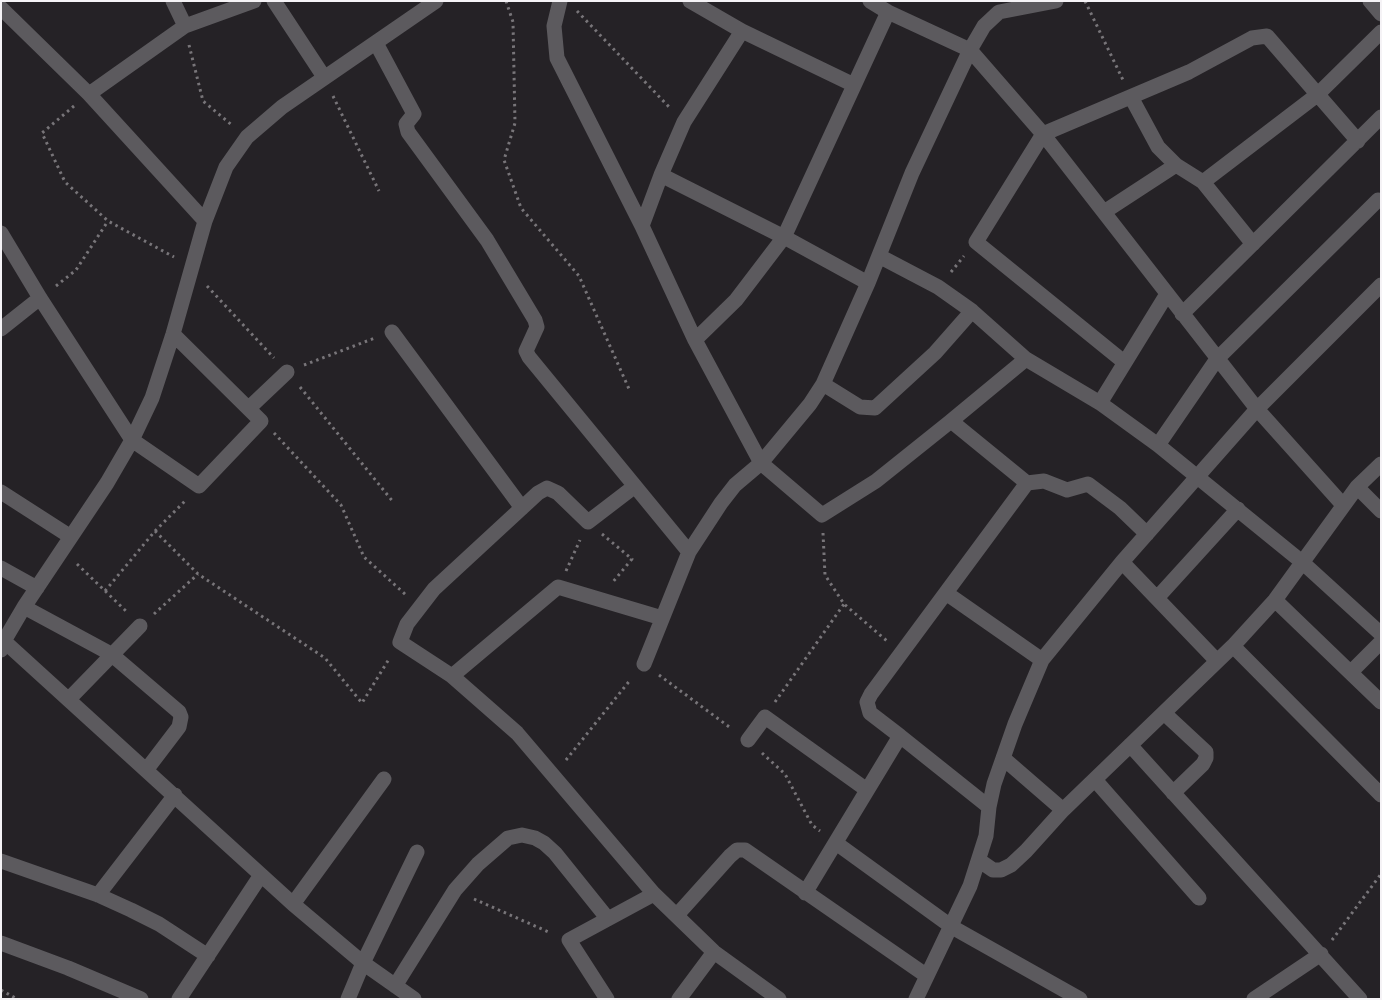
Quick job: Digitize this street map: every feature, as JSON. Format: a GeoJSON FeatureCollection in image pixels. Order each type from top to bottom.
{"type":"FeatureCollection","features":[{"type":"Feature","properties":{"kind":"street"},"geometry":{"type":"LineString","coordinates":[[6,1],[1,7],[89,94],[205,221]]}},
{"type":"Feature","properties":{"kind":"street"},"geometry":{"type":"LineString","coordinates":[[173,1],[185,26]]}},
{"type":"Feature","properties":{"kind":"street"},"geometry":{"type":"LineString","coordinates":[[89,94],[185,26],[254,1]]}},
{"type":"Feature","properties":{"kind":"street"},"geometry":{"type":"LineString","coordinates":[[274,1],[324,78]]}},
{"type":"Feature","properties":{"kind":"street"},"geometry":{"type":"LineString","coordinates":[[414,999],[363,963],[293,904],[69,699],[3,646],[24,607],[132,440],[152,398],[173,334],[205,221],[226,167],[247,137],[282,108],[436,1]]}},
{"type":"Feature","properties":{"kind":"street"},"geometry":{"type":"LineString","coordinates":[[560,1],[554,26],[557,58],[642,226],[695,340],[761,463],[822,515],[876,481],[1026,359]]}},
{"type":"Feature","properties":{"kind":"street"},"geometry":{"type":"LineString","coordinates":[[690,1],[742,31],[854,85]]}},
{"type":"Feature","properties":{"kind":"street"},"geometry":{"type":"LineString","coordinates":[[870,1],[888,12],[970,50],[1043,134],[1257,409],[1343,505]]}},
{"type":"Feature","properties":{"kind":"street"},"geometry":{"type":"LineString","coordinates":[[644,664],[689,552],[720,503],[735,485],[761,463],[810,404],[823,384],[868,283],[912,173],[970,50],[984,26],[999,12],[1056,1]]}},
{"type":"Feature","properties":{"kind":"street"},"geometry":{"type":"LineString","coordinates":[[1370,1],[1381,14]]}},
{"type":"Feature","properties":{"kind":"street"},"geometry":{"type":"LineString","coordinates":[[695,340],[736,300],[784,237],[888,12]]}},
{"type":"Feature","properties":{"kind":"street"},"geometry":{"type":"LineString","coordinates":[[642,226],[684,122],[742,31]]}},
{"type":"Feature","properties":{"kind":"street"},"geometry":{"type":"LineString","coordinates":[[1204,182],[1317,95],[1381,32]]}},
{"type":"Feature","properties":{"kind":"street"},"geometry":{"type":"LineString","coordinates":[[1124,362],[976,242],[1043,134],[1189,72],[1261,36],[1267,36],[1358,141]]}},
{"type":"Feature","properties":{"kind":"street"},"geometry":{"type":"LineString","coordinates":[[376,43],[414,114],[406,124],[408,132],[487,240],[536,320],[537,327],[526,351],[529,357],[689,552]]}},
{"type":"Feature","properties":{"kind":"street"},"geometry":{"type":"LineString","coordinates":[[1131,97],[1158,147],[1176,165],[1204,182],[1253,244]]}},
{"type":"Feature","properties":{"kind":"street"},"geometry":{"type":"LineString","coordinates":[[1182,314],[1381,117]]}},
{"type":"Feature","properties":{"kind":"street"},"geometry":{"type":"LineString","coordinates":[[1104,212],[1176,165]]}},
{"type":"Feature","properties":{"kind":"street"},"geometry":{"type":"LineString","coordinates":[[662,175],[784,237],[868,283]]}},
{"type":"Feature","properties":{"kind":"street"},"geometry":{"type":"LineString","coordinates":[[1158,445],[1217,359],[1380,200]]}},
{"type":"Feature","properties":{"kind":"street"},"geometry":{"type":"LineString","coordinates":[[1,233],[40,298],[132,440],[198,486],[262,420],[173,334]]}},
{"type":"Feature","properties":{"kind":"street"},"geometry":{"type":"LineString","coordinates":[[879,256],[938,287],[972,312],[1026,359],[1100,403],[1158,445],[1302,562],[1381,634]]}},
{"type":"Feature","properties":{"kind":"street"},"geometry":{"type":"LineString","coordinates":[[916,999],[952,927],[980,861],[986,836],[989,807],[1003,758],[1014,724],[1042,660],[1122,562],[1257,409],[1378,292]]}},
{"type":"Feature","properties":{"kind":"street"},"geometry":{"type":"LineString","coordinates":[[1100,403],[1166,294]]}},
{"type":"Feature","properties":{"kind":"street"},"geometry":{"type":"LineString","coordinates":[[1,329],[40,298]]}},
{"type":"Feature","properties":{"kind":"street"},"geometry":{"type":"LineString","coordinates":[[823,384],[860,407],[876,408],[935,353],[972,312]]}},
{"type":"Feature","properties":{"kind":"street"},"geometry":{"type":"LineString","coordinates":[[392,332],[522,508]]}},
{"type":"Feature","properties":{"kind":"street"},"geometry":{"type":"LineString","coordinates":[[249,408],[287,372]]}},
{"type":"Feature","properties":{"kind":"street"},"geometry":{"type":"LineString","coordinates":[[951,421],[1027,483],[1044,481],[1067,490],[1088,484],[1120,508],[1147,534]]}},
{"type":"Feature","properties":{"kind":"street"},"geometry":{"type":"LineString","coordinates":[[980,861],[993,870],[1001,870],[1011,865],[1026,851],[1063,810],[1233,646],[1274,600],[1357,487],[1381,464]]}},
{"type":"Feature","properties":{"kind":"street"},"geometry":{"type":"LineString","coordinates":[[989,807],[870,713],[867,702],[1027,483]]}},
{"type":"Feature","properties":{"kind":"street"},"geometry":{"type":"LineString","coordinates":[[635,486],[588,522],[558,492],[547,488],[538,493],[451,572],[419,607],[407,624],[400,642],[452,676],[517,733],[654,894],[757,993],[779,999]]}},
{"type":"Feature","properties":{"kind":"street"},"geometry":{"type":"LineString","coordinates":[[1357,487],[1381,511]]}},
{"type":"Feature","properties":{"kind":"street"},"geometry":{"type":"LineString","coordinates":[[1,492],[71,537]]}},
{"type":"Feature","properties":{"kind":"street"},"geometry":{"type":"LineString","coordinates":[[1157,598],[1238,509]]}},
{"type":"Feature","properties":{"kind":"street"},"geometry":{"type":"LineString","coordinates":[[1122,562],[1217,661]]}},
{"type":"Feature","properties":{"kind":"street"},"geometry":{"type":"LineString","coordinates":[[1,568],[37,588]]}},
{"type":"Feature","properties":{"kind":"street"},"geometry":{"type":"LineString","coordinates":[[452,676],[558,587],[662,618]]}},
{"type":"Feature","properties":{"kind":"street"},"geometry":{"type":"LineString","coordinates":[[946,593],[1042,660]]}},
{"type":"Feature","properties":{"kind":"street"},"geometry":{"type":"LineString","coordinates":[[1274,600],[1381,702]]}},
{"type":"Feature","properties":{"kind":"street"},"geometry":{"type":"LineString","coordinates":[[24,607],[111,654],[175,707],[181,717],[179,728],[146,769]]}},
{"type":"Feature","properties":{"kind":"street"},"geometry":{"type":"LineString","coordinates":[[69,699],[140,626]]}},
{"type":"Feature","properties":{"kind":"street"},"geometry":{"type":"LineString","coordinates":[[1351,672],[1381,642]]}},
{"type":"Feature","properties":{"kind":"street"},"geometry":{"type":"LineString","coordinates":[[1233,646],[1381,795]]}},
{"type":"Feature","properties":{"kind":"street"},"geometry":{"type":"LineString","coordinates":[[1164,712],[1206,752],[1203,764],[1174,792]]}},
{"type":"Feature","properties":{"kind":"street"},"geometry":{"type":"LineString","coordinates":[[748,740],[765,717],[867,790]]}},
{"type":"Feature","properties":{"kind":"street"},"geometry":{"type":"LineString","coordinates":[[805,893],[900,736]]}},
{"type":"Feature","properties":{"kind":"street"},"geometry":{"type":"LineString","coordinates":[[1130,745],[1360,999]]}},
{"type":"Feature","properties":{"kind":"street"},"geometry":{"type":"LineString","coordinates":[[1003,758],[1063,810]]}},
{"type":"Feature","properties":{"kind":"street"},"geometry":{"type":"LineString","coordinates":[[293,904],[384,779]]}},
{"type":"Feature","properties":{"kind":"street"},"geometry":{"type":"LineString","coordinates":[[1096,780],[1198,898]]}},
{"type":"Feature","properties":{"kind":"street"},"geometry":{"type":"LineString","coordinates":[[98,895],[175,796]]}},
{"type":"Feature","properties":{"kind":"street"},"geometry":{"type":"LineString","coordinates":[[395,986],[455,890],[494,849],[508,838],[522,835],[535,838],[555,853],[608,919]]}},
{"type":"Feature","properties":{"kind":"street"},"geometry":{"type":"LineString","coordinates":[[836,843],[952,927],[1080,999]]}},
{"type":"Feature","properties":{"kind":"street"},"geometry":{"type":"LineString","coordinates":[[677,915],[737,850],[744,850],[927,976]]}},
{"type":"Feature","properties":{"kind":"street"},"geometry":{"type":"LineString","coordinates":[[348,999],[363,963],[417,852]]}},
{"type":"Feature","properties":{"kind":"street"},"geometry":{"type":"LineString","coordinates":[[1,860],[98,895],[159,924],[208,956]]}},
{"type":"Feature","properties":{"kind":"street"},"geometry":{"type":"LineString","coordinates":[[179,999],[261,875]]}},
{"type":"Feature","properties":{"kind":"street"},"geometry":{"type":"LineString","coordinates":[[607,999],[569,940],[654,894]]}},
{"type":"Feature","properties":{"kind":"street"},"geometry":{"type":"LineString","coordinates":[[1,944],[68,968],[141,999]]}},
{"type":"Feature","properties":{"kind":"street"},"geometry":{"type":"LineString","coordinates":[[679,999],[714,952]]}},
{"type":"Feature","properties":{"kind":"street"},"geometry":{"type":"LineString","coordinates":[[1254,999],[1321,954]]}},
{"type":"Feature","properties":{"kind":"path"},"geometry":{"type":"LineString","coordinates":[[506,1],[513,22],[515,123],[504,160],[520,208],[579,276],[629,389]]}},
{"type":"Feature","properties":{"kind":"path"},"geometry":{"type":"LineString","coordinates":[[1084,1],[1131,97]]}},
{"type":"Feature","properties":{"kind":"path"},"geometry":{"type":"LineString","coordinates":[[574,8],[684,122]]}},
{"type":"Feature","properties":{"kind":"path"},"geometry":{"type":"LineString","coordinates":[[185,26],[203,101],[247,137]]}},
{"type":"Feature","properties":{"kind":"path"},"geometry":{"type":"LineString","coordinates":[[324,78],[378,191]]}},
{"type":"Feature","properties":{"kind":"path"},"geometry":{"type":"LineString","coordinates":[[89,94],[42,133],[65,182],[108,222],[164,251],[192,270],[287,372],[394,503]]}},
{"type":"Feature","properties":{"kind":"path"},"geometry":{"type":"LineString","coordinates":[[40,298],[76,270],[108,222]]}},
{"type":"Feature","properties":{"kind":"path"},"geometry":{"type":"LineString","coordinates":[[938,287],[976,242]]}},
{"type":"Feature","properties":{"kind":"path"},"geometry":{"type":"LineString","coordinates":[[287,372],[392,332]]}},
{"type":"Feature","properties":{"kind":"path"},"geometry":{"type":"LineString","coordinates":[[262,420],[341,505],[364,557],[419,607]]}},
{"type":"Feature","properties":{"kind":"path"},"geometry":{"type":"LineString","coordinates":[[106,591],[155,532],[198,486]]}},
{"type":"Feature","properties":{"kind":"path"},"geometry":{"type":"LineString","coordinates":[[822,515],[825,575],[844,604],[902,655]]}},
{"type":"Feature","properties":{"kind":"path"},"geometry":{"type":"LineString","coordinates":[[558,587],[588,522],[632,560],[599,598]]}},
{"type":"Feature","properties":{"kind":"path"},"geometry":{"type":"LineString","coordinates":[[155,532],[198,574],[325,658],[362,702],[400,642]]}},
{"type":"Feature","properties":{"kind":"path"},"geometry":{"type":"LineString","coordinates":[[62,550],[140,626],[198,574]]}},
{"type":"Feature","properties":{"kind":"path"},"geometry":{"type":"LineString","coordinates":[[765,717],[844,604]]}},
{"type":"Feature","properties":{"kind":"path"},"geometry":{"type":"LineString","coordinates":[[553,776],[644,664],[748,740],[785,774],[812,825],[836,843]]}},
{"type":"Feature","properties":{"kind":"path"},"geometry":{"type":"LineString","coordinates":[[1321,954],[1381,874]]}},
{"type":"Feature","properties":{"kind":"path"},"geometry":{"type":"LineString","coordinates":[[455,890],[569,940]]}},
{"type":"Feature","properties":{"kind":"path"},"geometry":{"type":"LineString","coordinates":[[1,990],[17,999]]}}]}
